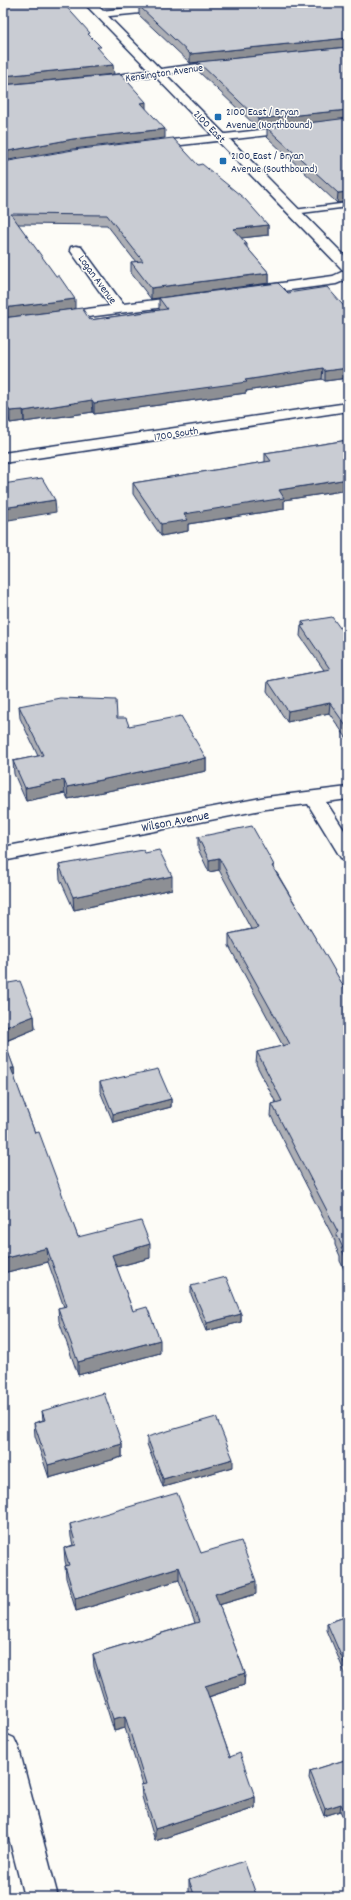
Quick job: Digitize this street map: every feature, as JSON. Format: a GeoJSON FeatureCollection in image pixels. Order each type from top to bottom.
{"type":"FeatureCollection","features":[{"type":"Feature","properties":{"kind":"street","name":"2100 East"},"geometry":{"type":"LineString","coordinates":[[89,3],[348,267]]}},
{"type":"Feature","properties":{"kind":"street"},"geometry":{"type":"LineString","coordinates":[[100,14],[212,3]]}},
{"type":"Feature","properties":{"kind":"street","name":"Kensington Avenue"},"geometry":{"type":"LineString","coordinates":[[80,82],[241,62]]}},
{"type":"Feature","properties":{"kind":"street"},"geometry":{"type":"LineString","coordinates":[[133,147],[348,123]]}},
{"type":"Feature","properties":{"kind":"street","name":"Logan Avenue"},"geometry":{"type":"LineString","coordinates":[[76,250],[119,309]]}},
{"type":"Feature","properties":{"kind":"street"},"geometry":{"type":"LineString","coordinates":[[235,293],[336,280],[348,273]]}},
{"type":"Feature","properties":{"kind":"street","name":"Logan Avenue"},"geometry":{"type":"LineString","coordinates":[[3,324],[204,297]]}},
{"type":"Feature","properties":{"kind":"street","name":"1700 South"},"geometry":{"type":"LineString","coordinates":[[3,458],[348,407]]}},
{"type":"Feature","properties":{"kind":"street","name":"Wilson Avenue"},"geometry":{"type":"LineString","coordinates":[[3,854],[266,803],[348,793]]}},
{"type":"Feature","properties":{"kind":"street"},"geometry":{"type":"LineString","coordinates":[[314,798],[348,853]]}},
{"type":"Feature","properties":{"kind":"street"},"geometry":{"type":"LineString","coordinates":[[3,1749],[41,1897]]}},
{"type":"Feature","properties":{"kind":"lane"},"geometry":{"type":"LineString","coordinates":[[294,212],[348,205]]}},
{"type":"Feature","properties":{"kind":"building"},"geometry":{"type":"Polygon","coordinates":[[[3,3],[63,3],[90,33],[88,34],[101,47],[97,47],[113,65],[3,76],[3,3]]]}},
{"type":"Feature","properties":{"kind":"building"},"geometry":{"type":"Polygon","coordinates":[[[172,3],[348,3],[348,38],[190,54],[139,6],[172,3]]]}},
{"type":"Feature","properties":{"kind":"building"},"geometry":{"type":"Polygon","coordinates":[[[348,47],[348,110],[258,119],[198,62],[348,47]]]}},
{"type":"Feature","properties":{"kind":"building"},"geometry":{"type":"Polygon","coordinates":[[[121,74],[146,102],[141,103],[165,129],[73,139],[3,152],[3,85],[121,74]]]}},
{"type":"Feature","properties":{"kind":"building"},"geometry":{"type":"Polygon","coordinates":[[[348,118],[348,192],[338,193],[267,128],[348,118]]]}},
{"type":"Feature","properties":{"kind":"building"},"geometry":{"type":"Polygon","coordinates":[[[173,138],[198,165],[202,164],[245,199],[268,225],[233,229],[247,244],[244,244],[269,273],[151,288],[131,262],[143,261],[107,215],[11,214],[56,276],[59,276],[75,299],[3,308],[3,162],[73,150],[173,138]]]}},
{"type":"Feature","properties":{"kind":"building"},"geometry":{"type":"Polygon","coordinates":[[[348,199],[348,205],[343,200],[348,199]]]}},
{"type":"Feature","properties":{"kind":"building"},"geometry":{"type":"Polygon","coordinates":[[[278,283],[288,293],[327,287],[348,311],[348,368],[325,371],[323,368],[245,380],[247,382],[94,403],[92,400],[24,411],[10,411],[8,408],[3,409],[3,318],[82,308],[90,320],[167,309],[159,298],[278,283]]]}},
{"type":"Feature","properties":{"kind":"building"},"geometry":{"type":"Polygon","coordinates":[[[348,440],[348,479],[279,490],[284,498],[184,514],[188,520],[161,524],[133,483],[271,461],[265,453],[348,440]]]}},
{"type":"Feature","properties":{"kind":"building"},"geometry":{"type":"Polygon","coordinates":[[[42,478],[55,500],[3,508],[3,484],[42,478]]]}},
{"type":"Feature","properties":{"kind":"building"},"geometry":{"type":"Polygon","coordinates":[[[332,617],[348,639],[348,729],[330,703],[288,711],[268,681],[330,669],[301,626],[305,625],[302,622],[332,617]]]}},
{"type":"Feature","properties":{"kind":"building"},"geometry":{"type":"Polygon","coordinates":[[[60,698],[116,700],[117,718],[126,718],[129,726],[181,716],[206,758],[67,787],[64,780],[25,788],[13,761],[43,755],[19,706],[60,698]]]}},
{"type":"Feature","properties":{"kind":"building"},"geometry":{"type":"Polygon","coordinates":[[[252,826],[274,865],[272,866],[348,994],[348,1262],[336,1233],[338,1232],[272,1104],[282,1101],[257,1052],[290,1044],[229,934],[258,928],[219,858],[209,860],[198,837],[252,826]]]}},
{"type":"Feature","properties":{"kind":"building"},"geometry":{"type":"Polygon","coordinates":[[[143,850],[145,853],[159,850],[172,876],[73,897],[59,865],[143,850]]]}},
{"type":"Feature","properties":{"kind":"building"},"geometry":{"type":"Polygon","coordinates":[[[20,981],[34,1016],[3,1028],[3,984],[20,981]]]}},
{"type":"Feature","properties":{"kind":"building"},"geometry":{"type":"Polygon","coordinates":[[[3,1038],[14,1068],[11,1068],[35,1133],[39,1132],[78,1237],[141,1221],[150,1244],[112,1255],[133,1311],[147,1307],[160,1340],[78,1362],[58,1308],[67,1306],[47,1248],[3,1259],[3,1038]]]}},
{"type":"Feature","properties":{"kind":"building"},"geometry":{"type":"Polygon","coordinates":[[[158,1069],[171,1099],[113,1114],[100,1082],[158,1069]]]}},
{"type":"Feature","properties":{"kind":"building"},"geometry":{"type":"Polygon","coordinates":[[[226,1277],[241,1314],[207,1323],[191,1286],[226,1277]]]}},
{"type":"Feature","properties":{"kind":"building"},"geometry":{"type":"Polygon","coordinates":[[[104,1393],[122,1444],[48,1465],[34,1423],[45,1420],[42,1411],[104,1393]]]}},
{"type":"Feature","properties":{"kind":"building"},"geometry":{"type":"Polygon","coordinates":[[[216,1417],[233,1459],[163,1479],[147,1437],[216,1417]]]}},
{"type":"Feature","properties":{"kind":"building"},"geometry":{"type":"Polygon","coordinates":[[[177,1493],[201,1553],[241,1541],[256,1581],[215,1594],[245,1673],[205,1686],[230,1757],[240,1753],[255,1797],[155,1829],[141,1785],[146,1784],[125,1716],[113,1719],[93,1654],[199,1622],[179,1567],[75,1599],[65,1566],[69,1565],[64,1548],[76,1545],[70,1524],[177,1493]]]}},
{"type":"Feature","properties":{"kind":"building"},"geometry":{"type":"Polygon","coordinates":[[[348,1616],[348,1672],[327,1623],[348,1616]]]}},
{"type":"Feature","properties":{"kind":"building"},"geometry":{"type":"Polygon","coordinates":[[[348,1759],[348,1808],[344,1810],[341,1804],[325,1809],[310,1771],[348,1759]]]}},
{"type":"Feature","properties":{"kind":"building"},"geometry":{"type":"Polygon","coordinates":[[[244,1861],[257,1897],[195,1897],[189,1880],[244,1861]]]}},
{"type":"Feature","properties":{"kind":"place","name":"2100 East / Bryan Avenue (Northbound)"},"geometry":{"type":"Point","coordinates":[218,117]}},
{"type":"Feature","properties":{"kind":"place","name":"2100 East / Bryan Avenue (Southbound)"},"geometry":{"type":"Point","coordinates":[223,161]}}]}
